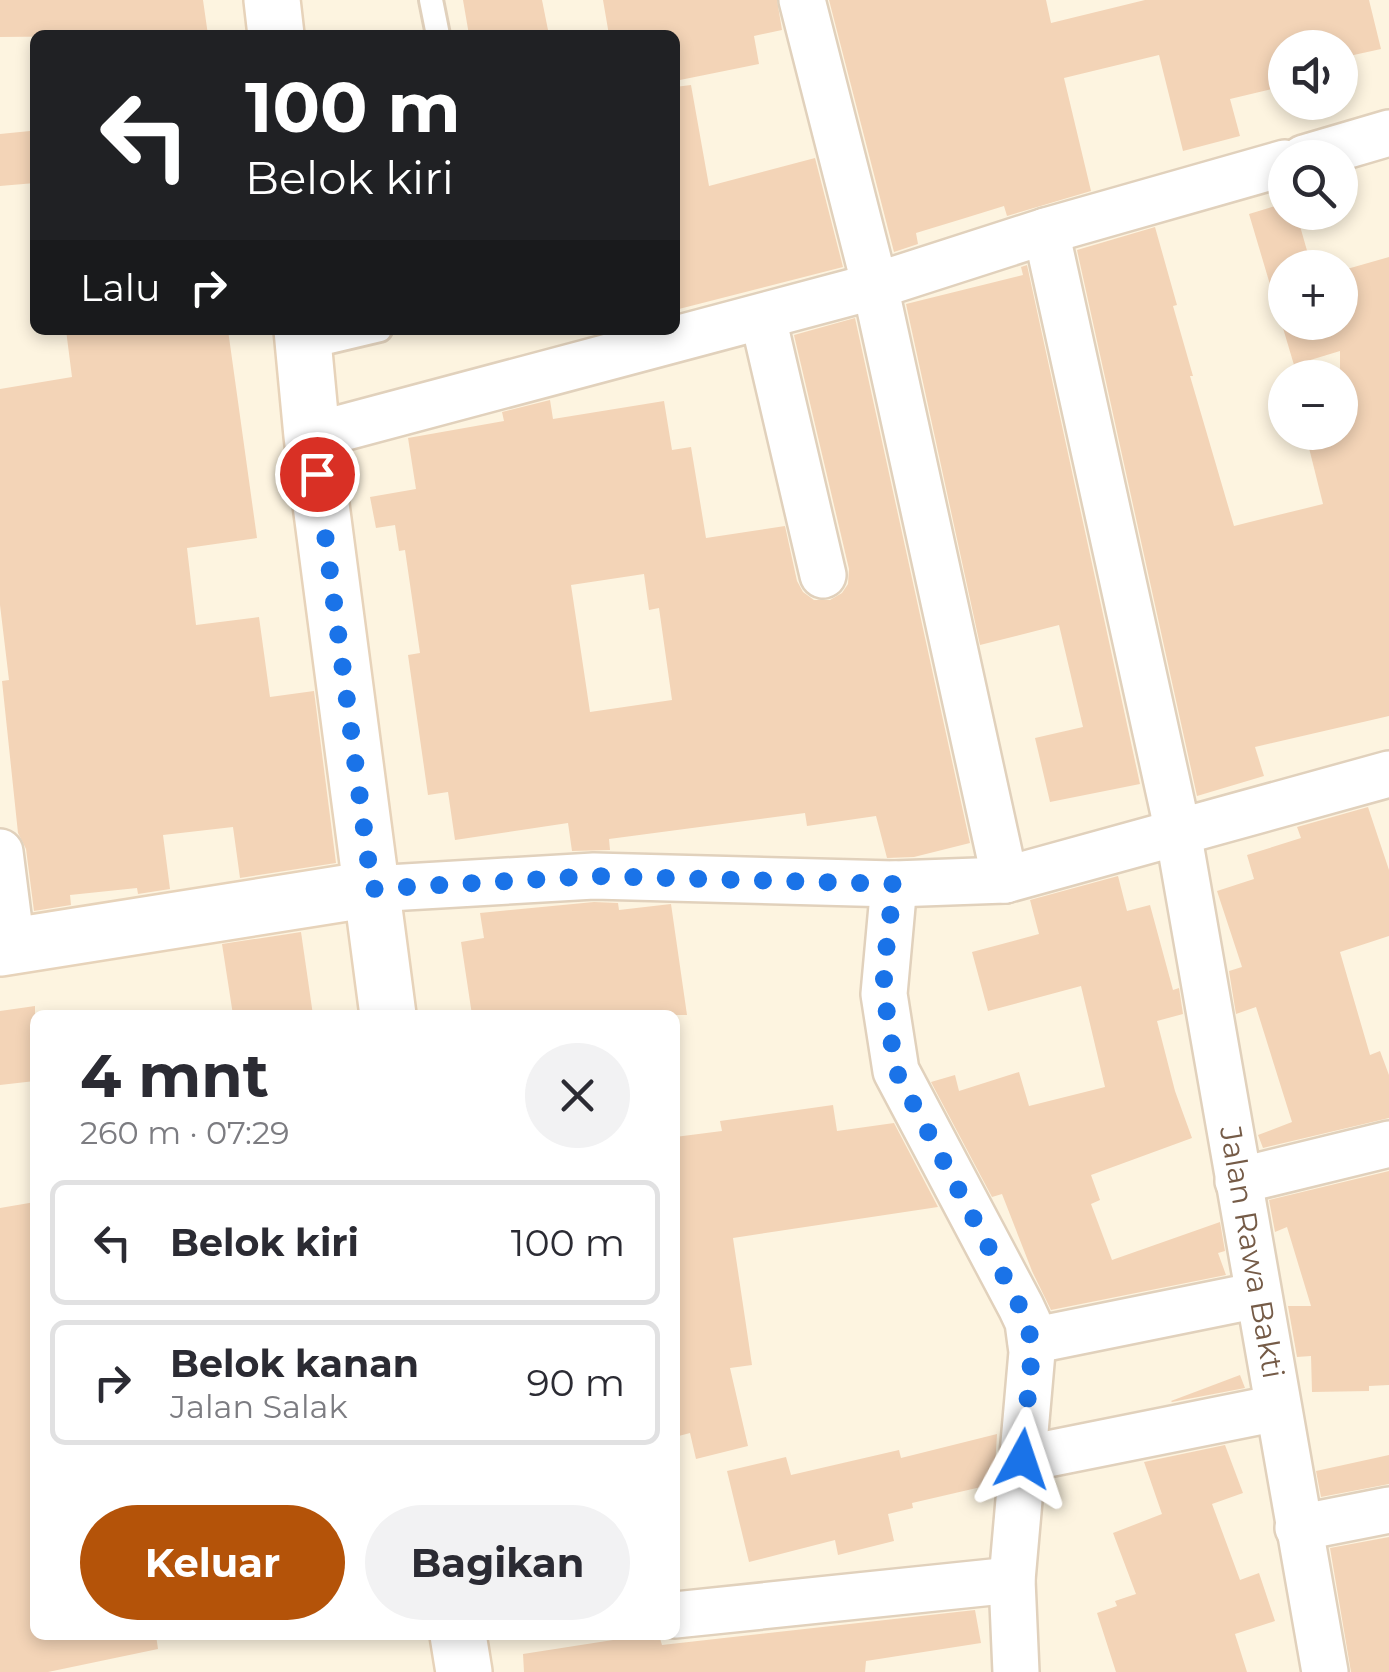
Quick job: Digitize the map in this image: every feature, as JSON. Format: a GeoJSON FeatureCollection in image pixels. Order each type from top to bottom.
{"type":"FeatureCollection","features":[{"type":"Feature","properties":{"kind":"street"},"geometry":{"type":"LineString","coordinates":[[272,0],[275,30]]}},
{"type":"Feature","properties":{"kind":"street"},"geometry":{"type":"LineString","coordinates":[[802,0],[875,286],[1004,880]]}},
{"type":"Feature","properties":{"kind":"street"},"geometry":{"type":"LineString","coordinates":[[1358,142],[1389,133]]}},
{"type":"Feature","properties":{"kind":"street"},"geometry":{"type":"LineString","coordinates":[[312,436],[764,318],[1268,168]]}},
{"type":"Feature","properties":{"kind":"street","name":"Jalan Rawa Bakti"},"geometry":{"type":"LineString","coordinates":[[1046,231],[1178,832],[1325,1672]]}},
{"type":"Feature","properties":{"kind":"street"},"geometry":{"type":"LineString","coordinates":[[764,318],[824,575]]}},
{"type":"Feature","properties":{"kind":"street"},"geometry":{"type":"LineString","coordinates":[[303,339],[312,436],[387,1010]]}},
{"type":"Feature","properties":{"kind":"street"},"geometry":{"type":"LineString","coordinates":[[0,852],[6,948],[372,889],[594,876],[894,884],[1004,880],[1389,774]]}},
{"type":"Feature","properties":{"kind":"street"},"geometry":{"type":"LineString","coordinates":[[894,884],[884,994],[896,1071],[1028,1322],[1031,1341],[1012,1580],[1016,1672]]}},
{"type":"Feature","properties":{"kind":"street"},"geometry":{"type":"LineString","coordinates":[[1238,1182],[1389,1144]]}},
{"type":"Feature","properties":{"kind":"street"},"geometry":{"type":"LineString","coordinates":[[1031,1341],[1258,1295]]}},
{"type":"Feature","properties":{"kind":"street"},"geometry":{"type":"LineString","coordinates":[[1022,1459],[1278,1408]]}},
{"type":"Feature","properties":{"kind":"street"},"geometry":{"type":"LineString","coordinates":[[1298,1528],[1389,1510]]}},
{"type":"Feature","properties":{"kind":"street"},"geometry":{"type":"LineString","coordinates":[[680,1614],[1012,1580]]}},
{"type":"Feature","properties":{"kind":"lane"},"geometry":{"type":"LineString","coordinates":[[431,0],[437,30]]}},
{"type":"Feature","properties":{"kind":"lane"},"geometry":{"type":"LineString","coordinates":[[303,339],[337,335]]}},
{"type":"Feature","properties":{"kind":"building"},"geometry":{"type":"Polygon","coordinates":[[[0,0],[203,0],[207,30],[30,30],[30,37],[0,37],[0,0]]]}},
{"type":"Feature","properties":{"kind":"building"},"geometry":{"type":"Polygon","coordinates":[[[463,0],[542,0],[548,30],[468,30],[463,0]]]}},
{"type":"Feature","properties":{"kind":"building"},"geometry":{"type":"Polygon","coordinates":[[[603,0],[777,0],[782,30],[754,36],[759,64],[680,80],[680,30],[608,30],[603,0]]]}},
{"type":"Feature","properties":{"kind":"building"},"geometry":{"type":"Polygon","coordinates":[[[829,0],[1046,0],[1051,23],[1145,0],[1369,0],[1381,49],[1358,54],[1358,30],[1268,30],[1268,90],[1230,99],[1240,136],[1183,151],[1159,55],[1064,78],[1091,191],[1007,216],[1004,206],[916,233],[918,244],[894,252],[829,0]]]}},
{"type":"Feature","properties":{"kind":"building"},"geometry":{"type":"Polygon","coordinates":[[[691,85],[709,186],[815,158],[843,267],[680,309],[680,86],[691,85]]]}},
{"type":"Feature","properties":{"kind":"building"},"geometry":{"type":"Polygon","coordinates":[[[30,131],[30,183],[0,186],[0,134],[30,131]]]}},
{"type":"Feature","properties":{"kind":"building"},"geometry":{"type":"Polygon","coordinates":[[[1268,208],[1268,230],[1301,230],[1307,250],[1268,250],[1268,278],[1249,214],[1268,208]]]}},
{"type":"Feature","properties":{"kind":"building"},"geometry":{"type":"Polygon","coordinates":[[[1155,227],[1177,305],[1173,306],[1190,376],[1234,526],[1323,504],[1310,450],[1358,450],[1358,360],[1340,360],[1340,351],[1310,360],[1293,360],[1287,340],[1358,340],[1358,266],[1389,257],[1389,716],[1255,747],[1264,776],[1197,796],[1077,250],[1155,227]]]}},
{"type":"Feature","properties":{"kind":"building"},"geometry":{"type":"Polygon","coordinates":[[[1027,265],[1140,784],[1050,802],[1035,738],[1083,727],[1059,625],[980,645],[906,304],[1023,275],[1021,267],[1027,265]]]}},
{"type":"Feature","properties":{"kind":"building"},"geometry":{"type":"Polygon","coordinates":[[[855,318],[970,843],[914,857],[887,858],[876,816],[807,826],[805,813],[609,839],[610,850],[572,851],[568,823],[455,840],[448,792],[428,795],[408,655],[420,653],[405,550],[399,551],[395,525],[376,528],[370,497],[416,489],[408,438],[504,421],[502,412],[550,400],[553,419],[664,401],[672,450],[691,447],[706,538],[785,526],[803,592],[814,600],[830,600],[848,584],[849,569],[794,335],[855,318]],[[644,574],[571,585],[590,712],[672,700],[659,608],[649,610],[644,574]]]}},
{"type":"Feature","properties":{"kind":"building"},"geometry":{"type":"Polygon","coordinates":[[[67,335],[229,335],[257,538],[187,548],[196,625],[259,617],[270,697],[314,691],[336,863],[240,878],[233,827],[163,835],[170,889],[138,894],[137,888],[70,895],[71,905],[34,911],[26,849],[18,833],[2,681],[9,680],[0,605],[0,389],[72,377],[67,335]]]}},
{"type":"Feature","properties":{"kind":"building"},"geometry":{"type":"Polygon","coordinates":[[[1368,807],[1389,870],[1389,936],[1340,952],[1370,1055],[1380,1051],[1389,1075],[1389,1118],[1263,1148],[1258,1135],[1292,1122],[1256,1007],[1236,1014],[1229,971],[1242,967],[1217,891],[1254,879],[1247,855],[1301,838],[1297,827],[1368,807]]]}},
{"type":"Feature","properties":{"kind":"building"},"geometry":{"type":"Polygon","coordinates":[[[1118,876],[1127,911],[1150,905],[1173,990],[1179,988],[1183,1014],[1157,1021],[1192,1138],[1091,1175],[1100,1200],[1091,1204],[1112,1260],[1220,1222],[1225,1251],[1218,1253],[1226,1275],[1051,1310],[1002,1194],[992,1197],[931,1082],[955,1075],[959,1091],[1019,1072],[1029,1106],[1105,1087],[1081,986],[988,1011],[972,952],[1039,934],[1030,900],[1118,876]]]}},
{"type":"Feature","properties":{"kind":"building"},"geometry":{"type":"Polygon","coordinates":[[[594,902],[618,903],[619,910],[671,904],[687,1015],[680,1015],[680,1010],[471,1010],[461,942],[484,938],[480,913],[594,902]]]}},
{"type":"Feature","properties":{"kind":"building"},"geometry":{"type":"Polygon","coordinates":[[[301,932],[312,1010],[232,1010],[222,944],[301,932]]]}},
{"type":"Feature","properties":{"kind":"building"},"geometry":{"type":"Polygon","coordinates":[[[35,1006],[35,1010],[30,1010],[30,1082],[0,1085],[0,1011],[35,1006]]]}},
{"type":"Feature","properties":{"kind":"building"},"geometry":{"type":"Polygon","coordinates":[[[833,1105],[837,1131],[894,1123],[938,1207],[733,1238],[752,1365],[730,1368],[748,1446],[696,1459],[690,1433],[680,1436],[680,1136],[722,1131],[720,1121],[833,1105]]]}},
{"type":"Feature","properties":{"kind":"building"},"geometry":{"type":"Polygon","coordinates":[[[1389,1171],[1389,1385],[1369,1386],[1369,1391],[1312,1392],[1311,1356],[1297,1357],[1288,1306],[1311,1306],[1287,1227],[1275,1232],[1269,1200],[1389,1171]]]}},
{"type":"Feature","properties":{"kind":"building"},"geometry":{"type":"Polygon","coordinates":[[[30,1203],[30,1640],[157,1640],[158,1649],[48,1672],[0,1672],[0,1208],[30,1203]]]}},
{"type":"Feature","properties":{"kind":"building"},"geometry":{"type":"Polygon","coordinates":[[[1240,1375],[1245,1388],[1171,1401],[1240,1375]]]}},
{"type":"Feature","properties":{"kind":"building"},"geometry":{"type":"Polygon","coordinates":[[[997,1434],[994,1484],[912,1503],[913,1508],[888,1514],[894,1541],[838,1555],[835,1540],[749,1562],[727,1471],[786,1457],[791,1475],[899,1450],[901,1458],[997,1434]]]}},
{"type":"Feature","properties":{"kind":"building"},"geometry":{"type":"Polygon","coordinates":[[[1225,1445],[1243,1493],[1212,1504],[1240,1580],[1259,1573],[1275,1621],[1235,1634],[1247,1672],[1116,1672],[1097,1613],[1136,1594],[1113,1533],[1162,1514],[1144,1462],[1225,1445]]]}},
{"type":"Feature","properties":{"kind":"building"},"geometry":{"type":"Polygon","coordinates":[[[1389,1455],[1389,1484],[1321,1497],[1316,1471],[1389,1455]]]}},
{"type":"Feature","properties":{"kind":"building"},"geometry":{"type":"Polygon","coordinates":[[[1389,1537],[1389,1672],[1351,1672],[1330,1548],[1389,1537]]]}},
{"type":"Feature","properties":{"kind":"building"},"geometry":{"type":"Polygon","coordinates":[[[975,1610],[981,1643],[866,1661],[865,1672],[524,1672],[523,1654],[613,1640],[660,1640],[662,1645],[975,1610]]]}},
{"type":"Feature","properties":{"kind":"route"},"geometry":{"type":"LineString","coordinates":[[317,474],[372,889],[594,876],[894,884],[884,968],[890,1047],[896,1071],[1028,1322],[1032,1352],[1022,1459]]}}]}
